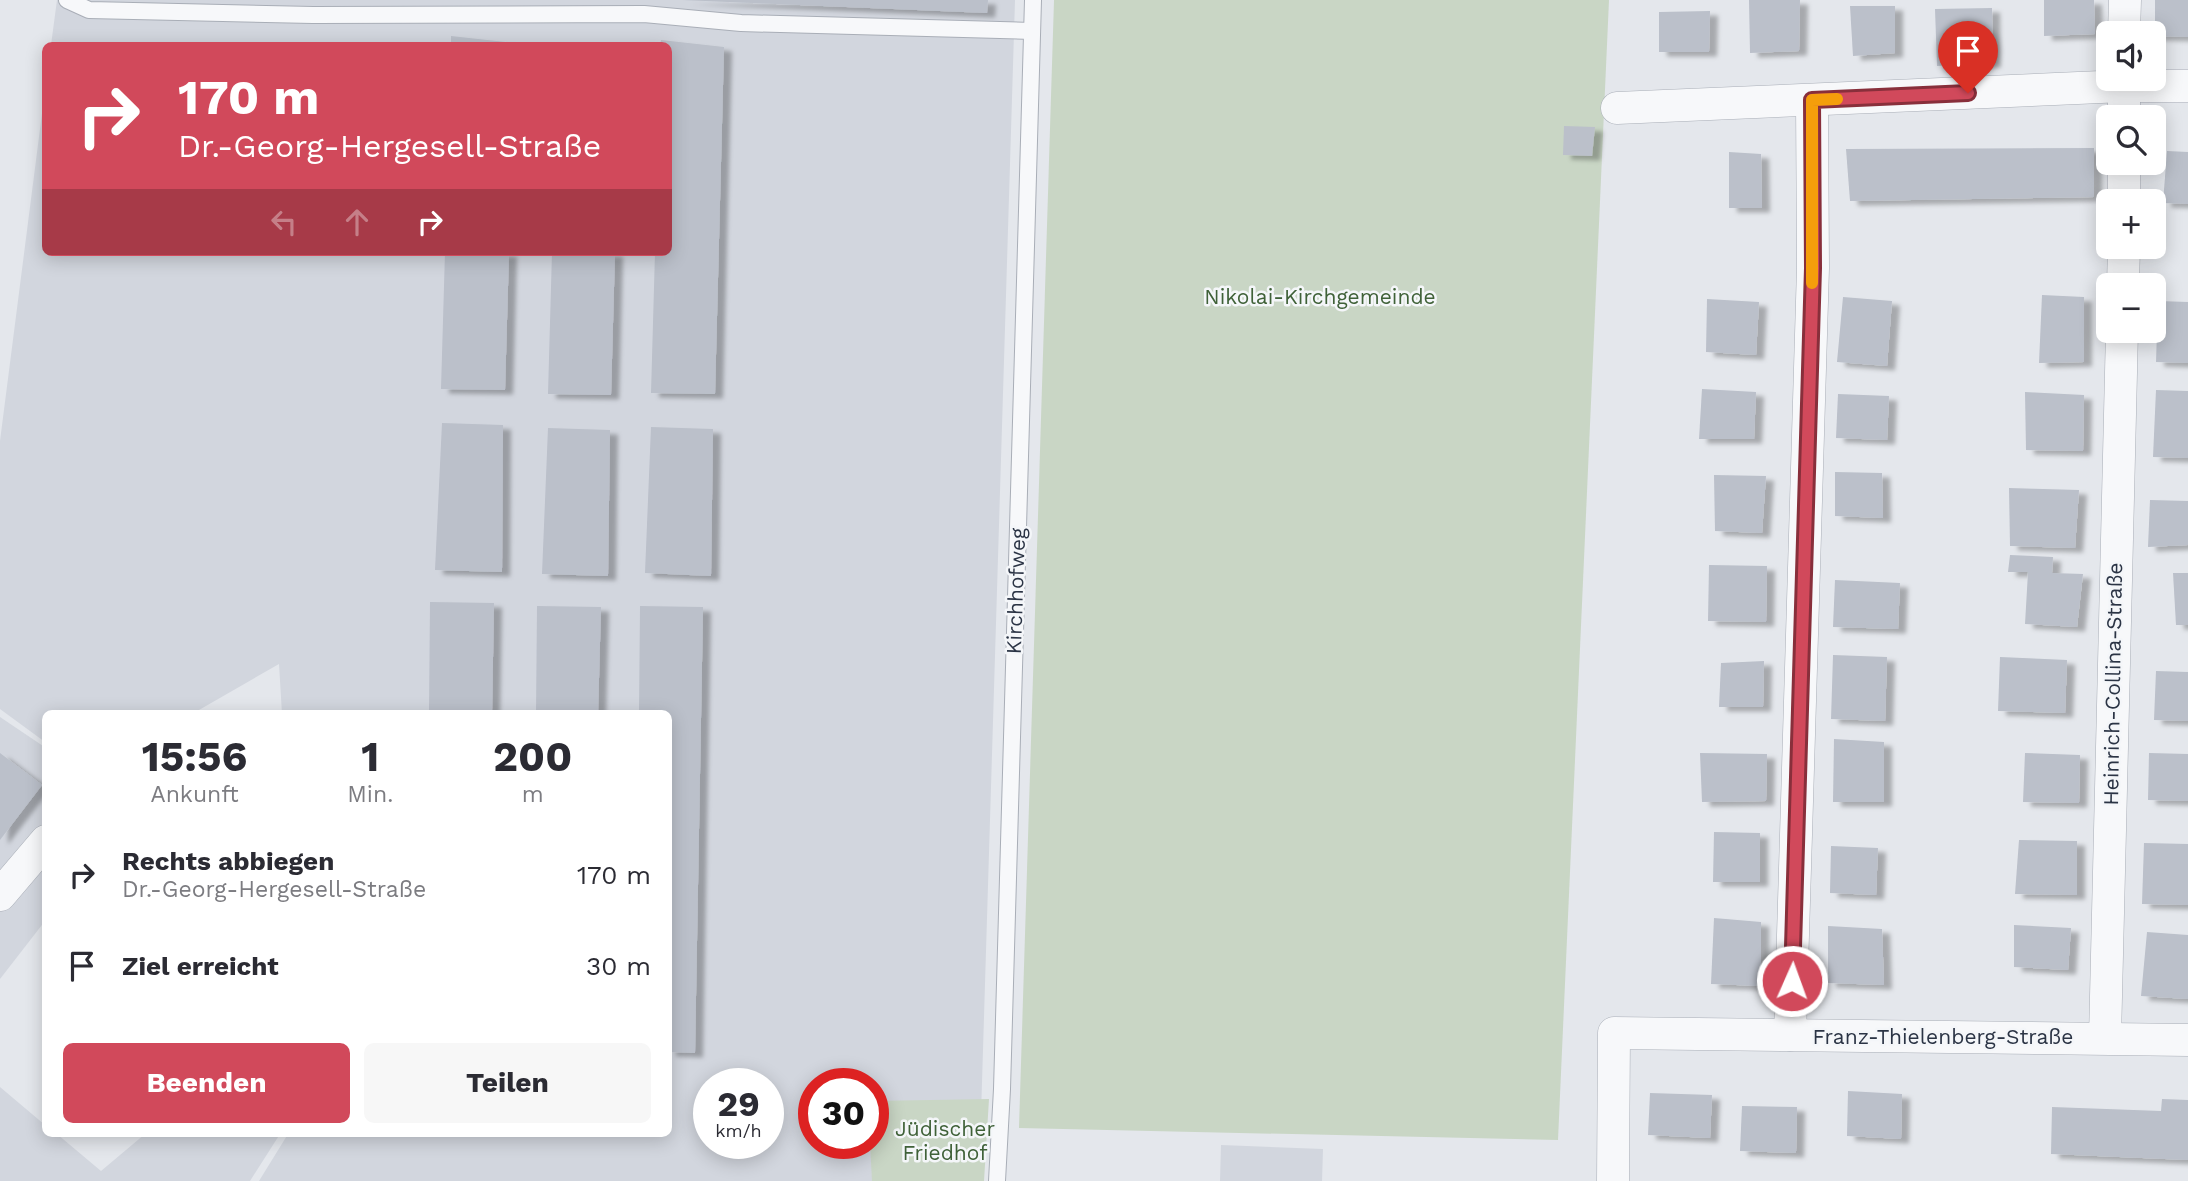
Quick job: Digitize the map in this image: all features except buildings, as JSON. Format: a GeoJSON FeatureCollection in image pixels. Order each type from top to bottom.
{"type":"FeatureCollection","features":[{"type":"Feature","properties":{"kind":"street"},"geometry":{"type":"LineString","coordinates":[[2124,21],[2125,0]]}},
{"type":"Feature","properties":{"kind":"street"},"geometry":{"type":"LineString","coordinates":[[1617,108],[2096,84]]}},
{"type":"Feature","properties":{"kind":"street"},"geometry":{"type":"LineString","coordinates":[[2166,85],[2188,86]]}},
{"type":"Feature","properties":{"kind":"street"},"geometry":{"type":"LineString","coordinates":[[1790,1035],[1813,268],[1812,100]]}},
{"type":"Feature","properties":{"kind":"street","name":"Heinrich-Collina-Straße"},"geometry":{"type":"LineString","coordinates":[[2105,1038],[2122,343]]}},
{"type":"Feature","properties":{"kind":"street"},"geometry":{"type":"LineString","coordinates":[[0,895],[42,846]]}},
{"type":"Feature","properties":{"kind":"street","name":"Franz-Thielenberg-Straße"},"geometry":{"type":"LineString","coordinates":[[1613,1181],[1614,1033],[2188,1041]]}},
{"type":"Feature","properties":{"kind":"lane"},"geometry":{"type":"LineString","coordinates":[[67,0],[89,10],[313,15],[643,14],[741,23],[1032,31]]}},
{"type":"Feature","properties":{"kind":"lane","name":"Kirchhofweg"},"geometry":{"type":"LineString","coordinates":[[997,1181],[1003,1089],[1033,0]]}},
{"type":"Feature","properties":{"kind":"shaded area"},"geometry":{"type":"Polygon","coordinates":[[[57,0],[1015,0],[979,1181],[259,1181],[286,1137],[672,1137],[672,710],[282,710],[279,664],[199,710],[42,710],[42,740],[0,709],[0,441],[42,113],[42,256],[672,256],[672,42],[51,42],[57,0]]]}},
{"type":"Feature","properties":{"kind":"shaded area"},"geometry":{"type":"Polygon","coordinates":[[[0,717],[42,745],[42,925],[0,979],[0,717]]]}},
{"type":"Feature","properties":{"kind":"shaded area"},"geometry":{"type":"Polygon","coordinates":[[[0,1087],[42,1122],[42,1137],[61,1137],[101,1171],[141,1137],[278,1137],[250,1181],[0,1181],[0,1087]]]}},
{"type":"Feature","properties":{"kind":"shaded area"},"geometry":{"type":"Polygon","coordinates":[[[1221,1145],[1323,1149],[1322,1181],[1220,1181],[1221,1145]]]}},
{"type":"Feature","properties":{"kind":"green space","name":"Nikolai-Kirchgemeinde"},"geometry":{"type":"Polygon","coordinates":[[[1054,0],[1609,0],[1558,1140],[1019,1128],[1054,0]]]}},
{"type":"Feature","properties":{"kind":"green space","name":"Jüdischer Friedhof"},"geometry":{"type":"Polygon","coordinates":[[[989,1099],[984,1181],[872,1181],[871,1159],[889,1159],[889,1101],[989,1099]]]}},
{"type":"Feature","properties":{"kind":"slow traffic"},"geometry":{"type":"LineString","coordinates":[[1812,283],[1812,100],[1837,99]]}},
{"type":"Feature","properties":{"kind":"route"},"geometry":{"type":"LineString","coordinates":[[1792,981],[1813,268],[1812,100],[1968,93]]}}]}
